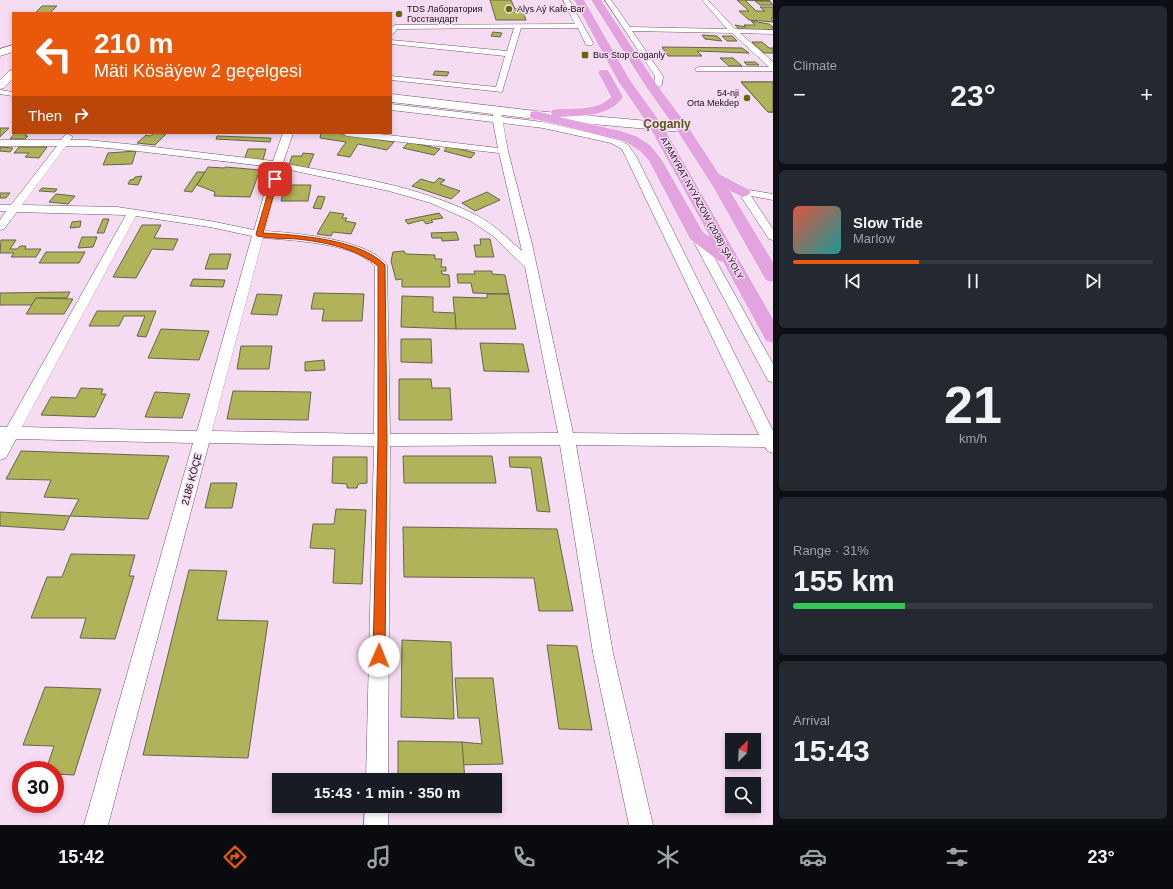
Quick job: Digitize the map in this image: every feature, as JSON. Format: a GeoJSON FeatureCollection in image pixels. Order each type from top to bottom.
{"type":"FeatureCollection","features":[{"type":"Feature","properties":{"kind":"main road","name":"ATAMYRAT NYÝAZOW (2038) ŞAÝOLY"},"geometry":{"type":"LineString","coordinates":[[579,0],[593,41],[656,126],[773,336]]}},
{"type":"Feature","properties":{"kind":"main road"},"geometry":{"type":"LineString","coordinates":[[596,0],[652,87],[682,128],[773,277]]}},
{"type":"Feature","properties":{"kind":"main road"},"geometry":{"type":"LineString","coordinates":[[536,115],[589,110],[609,106],[617,97],[601,66],[624,81]]}},
{"type":"Feature","properties":{"kind":"main road"},"geometry":{"type":"LineString","coordinates":[[536,115],[599,129],[631,139],[645,148],[654,160],[696,235],[732,263]]}},
{"type":"Feature","properties":{"kind":"main road"},"geometry":{"type":"LineString","coordinates":[[672,192],[679,167]]}},
{"type":"Feature","properties":{"kind":"main road"},"geometry":{"type":"LineString","coordinates":[[712,176],[743,192]]}},
{"type":"Feature","properties":{"kind":"street"},"geometry":{"type":"LineString","coordinates":[[566,0],[580,26],[593,41]]}},
{"type":"Feature","properties":{"kind":"street"},"geometry":{"type":"LineString","coordinates":[[608,0],[659,76],[659,83],[652,87]]}},
{"type":"Feature","properties":{"kind":"street"},"geometry":{"type":"LineString","coordinates":[[705,0],[732,30],[773,66]]}},
{"type":"Feature","properties":{"kind":"street"},"geometry":{"type":"LineString","coordinates":[[392,78],[499,90],[518,26]]}},
{"type":"Feature","properties":{"kind":"street"},"geometry":{"type":"LineString","coordinates":[[392,32],[395,27],[580,26]]}},
{"type":"Feature","properties":{"kind":"street"},"geometry":{"type":"LineString","coordinates":[[628,29],[773,32]]}},
{"type":"Feature","properties":{"kind":"street"},"geometry":{"type":"LineString","coordinates":[[392,42],[510,54]]}},
{"type":"Feature","properties":{"kind":"street"},"geometry":{"type":"LineString","coordinates":[[0,53],[12,48]]}},
{"type":"Feature","properties":{"kind":"street"},"geometry":{"type":"LineString","coordinates":[[0,69],[12,72]]}},
{"type":"Feature","properties":{"kind":"street"},"geometry":{"type":"LineString","coordinates":[[699,69],[773,69]]}},
{"type":"Feature","properties":{"kind":"street"},"geometry":{"type":"LineString","coordinates":[[0,86],[12,73]]}},
{"type":"Feature","properties":{"kind":"street"},"geometry":{"type":"LineString","coordinates":[[0,92],[12,94]]}},
{"type":"Feature","properties":{"kind":"street"},"geometry":{"type":"LineString","coordinates":[[5,433],[382,440],[567,439],[772,443],[631,156],[625,148],[614,141],[543,125],[496,115],[392,98]]}},
{"type":"Feature","properties":{"kind":"street"},"geometry":{"type":"LineString","coordinates":[[392,107],[496,115],[536,115],[682,128]]}},
{"type":"Feature","properties":{"kind":"street"},"geometry":{"type":"LineString","coordinates":[[496,115],[567,439],[603,653],[641,825]]}},
{"type":"Feature","properties":{"kind":"street"},"geometry":{"type":"LineString","coordinates":[[0,227],[7,208],[70,134]]}},
{"type":"Feature","properties":{"kind":"street","name":"2186 KÖÇE"},"geometry":{"type":"LineString","coordinates":[[96,825],[282,148],[288,134]]}},
{"type":"Feature","properties":{"kind":"street"},"geometry":{"type":"LineString","coordinates":[[356,134],[503,151]]}},
{"type":"Feature","properties":{"kind":"street"},"geometry":{"type":"LineString","coordinates":[[0,143],[64,143],[137,148],[278,166],[391,188],[435,201],[473,218],[496,233],[530,265]]}},
{"type":"Feature","properties":{"kind":"street"},"geometry":{"type":"LineString","coordinates":[[743,192],[773,197]]}},
{"type":"Feature","properties":{"kind":"street"},"geometry":{"type":"LineString","coordinates":[[743,192],[773,237]]}},
{"type":"Feature","properties":{"kind":"street"},"geometry":{"type":"LineString","coordinates":[[7,208],[117,210],[210,224],[259,234],[298,237],[349,247],[367,254],[382,265],[382,440],[377,773]]}},
{"type":"Feature","properties":{"kind":"street"},"geometry":{"type":"LineString","coordinates":[[0,454],[5,433],[132,213]]}},
{"type":"Feature","properties":{"kind":"street"},"geometry":{"type":"LineString","coordinates":[[696,235],[773,377]]}},
{"type":"Feature","properties":{"kind":"street"},"geometry":{"type":"LineString","coordinates":[[376,825],[377,813]]}},
{"type":"Feature","properties":{"kind":"building"},"geometry":{"type":"Polygon","coordinates":[[[490,0],[511,0],[515,9],[522,9],[526,20],[496,20],[490,0]]]}},
{"type":"Feature","properties":{"kind":"building"},"geometry":{"type":"Polygon","coordinates":[[[737,0],[745,0],[756,11],[765,11],[760,7],[773,7],[773,18],[771,18],[773,22],[749,20],[739,11],[749,11],[737,0]]]}},
{"type":"Feature","properties":{"kind":"building"},"geometry":{"type":"Polygon","coordinates":[[[745,0],[769,0],[770,1],[745,0]]]}},
{"type":"Feature","properties":{"kind":"building"},"geometry":{"type":"Polygon","coordinates":[[[755,1],[770,1],[773,5],[760,5],[755,1]]]}},
{"type":"Feature","properties":{"kind":"building"},"geometry":{"type":"Polygon","coordinates":[[[42,6],[57,6],[51,12],[36,12],[42,6]]]}},
{"type":"Feature","properties":{"kind":"building"},"geometry":{"type":"Polygon","coordinates":[[[751,21],[769,24],[773,27],[773,30],[739,29],[735,25],[746,27],[744,25],[755,25],[751,21]]]}},
{"type":"Feature","properties":{"kind":"building"},"geometry":{"type":"Polygon","coordinates":[[[493,32],[502,33],[500,37],[491,36],[493,32]]]}},
{"type":"Feature","properties":{"kind":"building"},"geometry":{"type":"Polygon","coordinates":[[[702,35],[717,36],[722,41],[705,39],[702,35]]]}},
{"type":"Feature","properties":{"kind":"building"},"geometry":{"type":"Polygon","coordinates":[[[722,36],[732,36],[737,41],[727,41],[722,36]]]}},
{"type":"Feature","properties":{"kind":"building"},"geometry":{"type":"Polygon","coordinates":[[[752,42],[762,42],[769,48],[773,48],[773,53],[764,53],[752,42]]]}},
{"type":"Feature","properties":{"kind":"building"},"geometry":{"type":"Polygon","coordinates":[[[662,47],[742,48],[749,53],[697,51],[702,56],[668,56],[662,47]]]}},
{"type":"Feature","properties":{"kind":"building"},"geometry":{"type":"Polygon","coordinates":[[[720,58],[733,58],[742,66],[729,66],[720,58]]]}},
{"type":"Feature","properties":{"kind":"building"},"geometry":{"type":"Polygon","coordinates":[[[744,62],[755,62],[759,65],[747,65],[744,62]]]}},
{"type":"Feature","properties":{"kind":"building"},"geometry":{"type":"Polygon","coordinates":[[[435,71],[449,72],[447,76],[433,75],[435,71]]]}},
{"type":"Feature","properties":{"kind":"building"},"geometry":{"type":"Polygon","coordinates":[[[741,82],[773,82],[773,90],[765,90],[773,98],[773,112],[768,112],[741,82]]]}},
{"type":"Feature","properties":{"kind":"building"},"geometry":{"type":"Polygon","coordinates":[[[741,82],[773,82],[773,112],[768,112],[741,82]]]}},
{"type":"Feature","properties":{"kind":"building"},"geometry":{"type":"Polygon","coordinates":[[[0,128],[9,128],[0,137],[0,128]]]}},
{"type":"Feature","properties":{"kind":"building"},"geometry":{"type":"Polygon","coordinates":[[[14,134],[26,134],[25,136],[28,136],[25,139],[10,139],[14,134]]]}},
{"type":"Feature","properties":{"kind":"building"},"geometry":{"type":"Polygon","coordinates":[[[153,134],[166,134],[155,145],[137,143],[146,135],[150,136],[153,134]]]}},
{"type":"Feature","properties":{"kind":"building"},"geometry":{"type":"Polygon","coordinates":[[[321,134],[342,134],[394,142],[387,150],[358,144],[350,157],[337,155],[346,142],[320,138],[321,134]]]}},
{"type":"Feature","properties":{"kind":"building"},"geometry":{"type":"Polygon","coordinates":[[[217,136],[271,138],[270,142],[216,139],[217,136]]]}},
{"type":"Feature","properties":{"kind":"building"},"geometry":{"type":"Polygon","coordinates":[[[409,142],[440,149],[434,155],[403,148],[409,142]]]}},
{"type":"Feature","properties":{"kind":"building"},"geometry":{"type":"Polygon","coordinates":[[[448,146],[475,153],[471,158],[444,151],[448,146]]]}},
{"type":"Feature","properties":{"kind":"building"},"geometry":{"type":"Polygon","coordinates":[[[0,147],[13,148],[10,152],[0,151],[0,147]]]}},
{"type":"Feature","properties":{"kind":"building"},"geometry":{"type":"Polygon","coordinates":[[[19,147],[47,147],[39,158],[25,157],[29,153],[14,153],[19,147]]]}},
{"type":"Feature","properties":{"kind":"building"},"geometry":{"type":"Polygon","coordinates":[[[248,149],[266,149],[263,160],[244,160],[248,149]]]}},
{"type":"Feature","properties":{"kind":"building"},"geometry":{"type":"Polygon","coordinates":[[[136,151],[132,164],[103,165],[108,153],[136,151]]]}},
{"type":"Feature","properties":{"kind":"building"},"geometry":{"type":"Polygon","coordinates":[[[303,153],[314,154],[308,168],[289,165],[292,156],[302,156],[303,153]]]}},
{"type":"Feature","properties":{"kind":"building"},"geometry":{"type":"Polygon","coordinates":[[[208,167],[260,170],[250,197],[214,196],[215,192],[197,185],[208,167]]]}},
{"type":"Feature","properties":{"kind":"building"},"geometry":{"type":"Polygon","coordinates":[[[197,172],[205,172],[192,192],[184,191],[197,172]]]}},
{"type":"Feature","properties":{"kind":"building"},"geometry":{"type":"Polygon","coordinates":[[[142,176],[138,185],[128,184],[130,180],[134,179],[135,177],[142,176]]]}},
{"type":"Feature","properties":{"kind":"building"},"geometry":{"type":"Polygon","coordinates":[[[439,178],[445,180],[440,184],[460,191],[451,199],[412,186],[421,179],[434,183],[439,178]]]}},
{"type":"Feature","properties":{"kind":"building"},"geometry":{"type":"Polygon","coordinates":[[[285,185],[311,185],[308,201],[281,201],[285,185]]]}},
{"type":"Feature","properties":{"kind":"building"},"geometry":{"type":"Polygon","coordinates":[[[42,188],[57,189],[55,192],[39,191],[42,188]]]}},
{"type":"Feature","properties":{"kind":"building"},"geometry":{"type":"Polygon","coordinates":[[[487,192],[500,200],[475,211],[462,203],[487,192]]]}},
{"type":"Feature","properties":{"kind":"building"},"geometry":{"type":"Polygon","coordinates":[[[0,193],[10,193],[6,198],[0,198],[0,193]]]}},
{"type":"Feature","properties":{"kind":"building"},"geometry":{"type":"Polygon","coordinates":[[[56,194],[75,196],[68,204],[49,202],[56,194]]]}},
{"type":"Feature","properties":{"kind":"building"},"geometry":{"type":"Polygon","coordinates":[[[318,196],[325,197],[321,209],[313,208],[318,196]]]}},
{"type":"Feature","properties":{"kind":"building"},"geometry":{"type":"Polygon","coordinates":[[[330,212],[344,214],[342,218],[347,218],[345,221],[356,223],[351,234],[333,232],[331,236],[317,234],[330,212]]]}},
{"type":"Feature","properties":{"kind":"building"},"geometry":{"type":"Polygon","coordinates":[[[439,213],[443,218],[431,220],[433,222],[426,224],[423,220],[408,224],[405,220],[439,213]]]}},
{"type":"Feature","properties":{"kind":"building"},"geometry":{"type":"Polygon","coordinates":[[[103,219],[109,219],[104,233],[97,233],[103,219]]]}},
{"type":"Feature","properties":{"kind":"building"},"geometry":{"type":"Polygon","coordinates":[[[81,221],[80,227],[70,228],[72,222],[81,221]]]}},
{"type":"Feature","properties":{"kind":"building"},"geometry":{"type":"Polygon","coordinates":[[[142,225],[161,225],[154,238],[178,239],[173,250],[152,249],[136,278],[113,277],[142,225]]]}},
{"type":"Feature","properties":{"kind":"building"},"geometry":{"type":"Polygon","coordinates":[[[456,232],[459,240],[442,241],[442,238],[432,238],[431,233],[456,232]]]}},
{"type":"Feature","properties":{"kind":"building"},"geometry":{"type":"Polygon","coordinates":[[[82,237],[97,237],[93,247],[78,248],[82,237]]]}},
{"type":"Feature","properties":{"kind":"building"},"geometry":{"type":"Polygon","coordinates":[[[480,239],[490,239],[494,257],[476,257],[474,245],[481,245],[480,239]]]}},
{"type":"Feature","properties":{"kind":"building"},"geometry":{"type":"Polygon","coordinates":[[[1,240],[16,240],[10,249],[17,249],[20,246],[26,246],[25,249],[41,249],[36,257],[11,257],[14,253],[0,253],[1,240]]]}},
{"type":"Feature","properties":{"kind":"building"},"geometry":{"type":"Polygon","coordinates":[[[404,251],[406,254],[435,255],[435,259],[442,259],[441,267],[446,267],[446,271],[441,271],[442,274],[449,275],[450,287],[402,287],[402,279],[396,280],[391,261],[393,252],[404,251]]]}},
{"type":"Feature","properties":{"kind":"building"},"geometry":{"type":"Polygon","coordinates":[[[46,252],[85,252],[79,263],[39,263],[46,252]]]}},
{"type":"Feature","properties":{"kind":"building"},"geometry":{"type":"Polygon","coordinates":[[[210,254],[231,254],[227,269],[205,269],[210,254]]]}},
{"type":"Feature","properties":{"kind":"building"},"geometry":{"type":"Polygon","coordinates":[[[474,271],[492,271],[492,274],[505,275],[509,294],[473,293],[471,283],[458,283],[457,274],[475,274],[474,271]]]}},
{"type":"Feature","properties":{"kind":"building"},"geometry":{"type":"Polygon","coordinates":[[[193,279],[225,280],[223,287],[190,286],[193,279]]]}},
{"type":"Feature","properties":{"kind":"building"},"geometry":{"type":"Polygon","coordinates":[[[70,292],[67,298],[36,298],[33,305],[0,305],[0,293],[70,292]]]}},
{"type":"Feature","properties":{"kind":"building"},"geometry":{"type":"Polygon","coordinates":[[[314,293],[364,294],[362,321],[322,321],[324,309],[311,309],[314,293]]]}},
{"type":"Feature","properties":{"kind":"building"},"geometry":{"type":"Polygon","coordinates":[[[257,294],[282,295],[277,315],[251,314],[257,294]]]}},
{"type":"Feature","properties":{"kind":"building"},"geometry":{"type":"Polygon","coordinates":[[[487,294],[509,294],[516,329],[456,329],[453,297],[487,298],[487,294]]]}},
{"type":"Feature","properties":{"kind":"building"},"geometry":{"type":"Polygon","coordinates":[[[402,296],[433,297],[433,312],[455,313],[456,329],[401,327],[402,296]]]}},
{"type":"Feature","properties":{"kind":"building"},"geometry":{"type":"Polygon","coordinates":[[[36,298],[73,299],[64,314],[26,314],[36,298]]]}},
{"type":"Feature","properties":{"kind":"building"},"geometry":{"type":"Polygon","coordinates":[[[97,311],[156,311],[146,337],[137,336],[145,316],[124,316],[119,326],[89,326],[97,311]]]}},
{"type":"Feature","properties":{"kind":"building"},"geometry":{"type":"Polygon","coordinates":[[[161,329],[209,331],[199,360],[148,358],[161,329]]]}},
{"type":"Feature","properties":{"kind":"building"},"geometry":{"type":"Polygon","coordinates":[[[401,339],[431,339],[432,363],[401,362],[401,339]]]}},
{"type":"Feature","properties":{"kind":"building"},"geometry":{"type":"Polygon","coordinates":[[[480,343],[523,344],[529,372],[484,371],[480,343]]]}},
{"type":"Feature","properties":{"kind":"building"},"geometry":{"type":"Polygon","coordinates":[[[241,346],[272,346],[269,369],[237,369],[241,346]]]}},
{"type":"Feature","properties":{"kind":"building"},"geometry":{"type":"Polygon","coordinates":[[[324,360],[325,370],[305,371],[305,362],[324,360]]]}},
{"type":"Feature","properties":{"kind":"building"},"geometry":{"type":"Polygon","coordinates":[[[399,379],[431,379],[432,388],[450,388],[452,420],[399,420],[399,379]]]}},
{"type":"Feature","properties":{"kind":"building"},"geometry":{"type":"Polygon","coordinates":[[[81,388],[103,389],[101,394],[106,394],[95,417],[41,415],[51,397],[76,398],[81,388]]]}},
{"type":"Feature","properties":{"kind":"building"},"geometry":{"type":"Polygon","coordinates":[[[233,391],[311,392],[308,420],[227,419],[233,391]]]}},
{"type":"Feature","properties":{"kind":"building"},"geometry":{"type":"Polygon","coordinates":[[[155,392],[190,394],[182,418],[145,417],[155,392]]]}},
{"type":"Feature","properties":{"kind":"building"},"geometry":{"type":"Polygon","coordinates":[[[21,451],[169,456],[148,519],[70,516],[79,499],[44,497],[51,480],[6,479],[21,451]]]}},
{"type":"Feature","properties":{"kind":"building"},"geometry":{"type":"Polygon","coordinates":[[[403,456],[492,456],[496,483],[404,483],[403,456]]]}},
{"type":"Feature","properties":{"kind":"building"},"geometry":{"type":"Polygon","coordinates":[[[333,457],[367,457],[367,483],[358,484],[357,488],[347,488],[347,484],[332,483],[333,457]]]}},
{"type":"Feature","properties":{"kind":"building"},"geometry":{"type":"Polygon","coordinates":[[[509,457],[541,457],[550,512],[537,511],[531,468],[510,467],[509,457]]]}},
{"type":"Feature","properties":{"kind":"building"},"geometry":{"type":"Polygon","coordinates":[[[211,483],[237,483],[232,508],[205,508],[211,483]]]}},
{"type":"Feature","properties":{"kind":"building"},"geometry":{"type":"Polygon","coordinates":[[[336,509],[366,510],[362,584],[333,583],[335,549],[310,548],[313,524],[334,524],[336,509]]]}},
{"type":"Feature","properties":{"kind":"building"},"geometry":{"type":"Polygon","coordinates":[[[0,512],[70,516],[64,530],[0,526],[0,512]]]}},
{"type":"Feature","properties":{"kind":"building"},"geometry":{"type":"Polygon","coordinates":[[[403,527],[557,529],[573,611],[539,611],[534,578],[404,577],[403,527]]]}},
{"type":"Feature","properties":{"kind":"building"},"geometry":{"type":"Polygon","coordinates":[[[71,554],[135,555],[129,576],[134,576],[115,639],[80,638],[86,618],[31,618],[47,577],[62,577],[71,554]]]}},
{"type":"Feature","properties":{"kind":"building"},"geometry":{"type":"Polygon","coordinates":[[[189,570],[227,571],[217,620],[268,621],[248,758],[143,755],[189,570]]]}},
{"type":"Feature","properties":{"kind":"building"},"geometry":{"type":"Polygon","coordinates":[[[402,640],[451,642],[454,719],[401,717],[402,640]]]}},
{"type":"Feature","properties":{"kind":"building"},"geometry":{"type":"Polygon","coordinates":[[[547,645],[577,646],[592,730],[559,729],[547,645]]]}},
{"type":"Feature","properties":{"kind":"building"},"geometry":{"type":"Polygon","coordinates":[[[455,678],[493,678],[503,764],[455,765],[453,744],[462,742],[482,744],[479,718],[458,718],[455,678]]]}},
{"type":"Feature","properties":{"kind":"building"},"geometry":{"type":"Polygon","coordinates":[[[45,687],[101,689],[74,775],[64,774],[64,761],[49,761],[54,746],[23,745],[45,687]]]}},
{"type":"Feature","properties":{"kind":"building"},"geometry":{"type":"Polygon","coordinates":[[[398,741],[462,742],[464,773],[398,773],[398,741]]]}},
{"type":"Feature","properties":{"kind":"place","name":"Alys Aý Kafe-Bar"},"geometry":{"type":"Point","coordinates":[509,9]}},
{"type":"Feature","properties":{"kind":"place","name":"TDS Лаборатория Госстандарт"},"geometry":{"type":"Point","coordinates":[399,14]}},
{"type":"Feature","properties":{"kind":"place","name":"Bus Stop Coganly"},"geometry":{"type":"Point","coordinates":[585,55]}},
{"type":"Feature","properties":{"kind":"place","name":"54-nji Orta Mekdep"},"geometry":{"type":"Point","coordinates":[747,98]}},
{"type":"Feature","properties":{"kind":"district","name":"Çoganly"},"geometry":{"type":"Point","coordinates":[667,124]}},
{"type":"Feature","properties":{"kind":"route"},"geometry":{"type":"LineString","coordinates":[[275,179],[259,234],[298,237],[349,247],[367,254],[382,265],[382,440],[379,656]]}}]}
